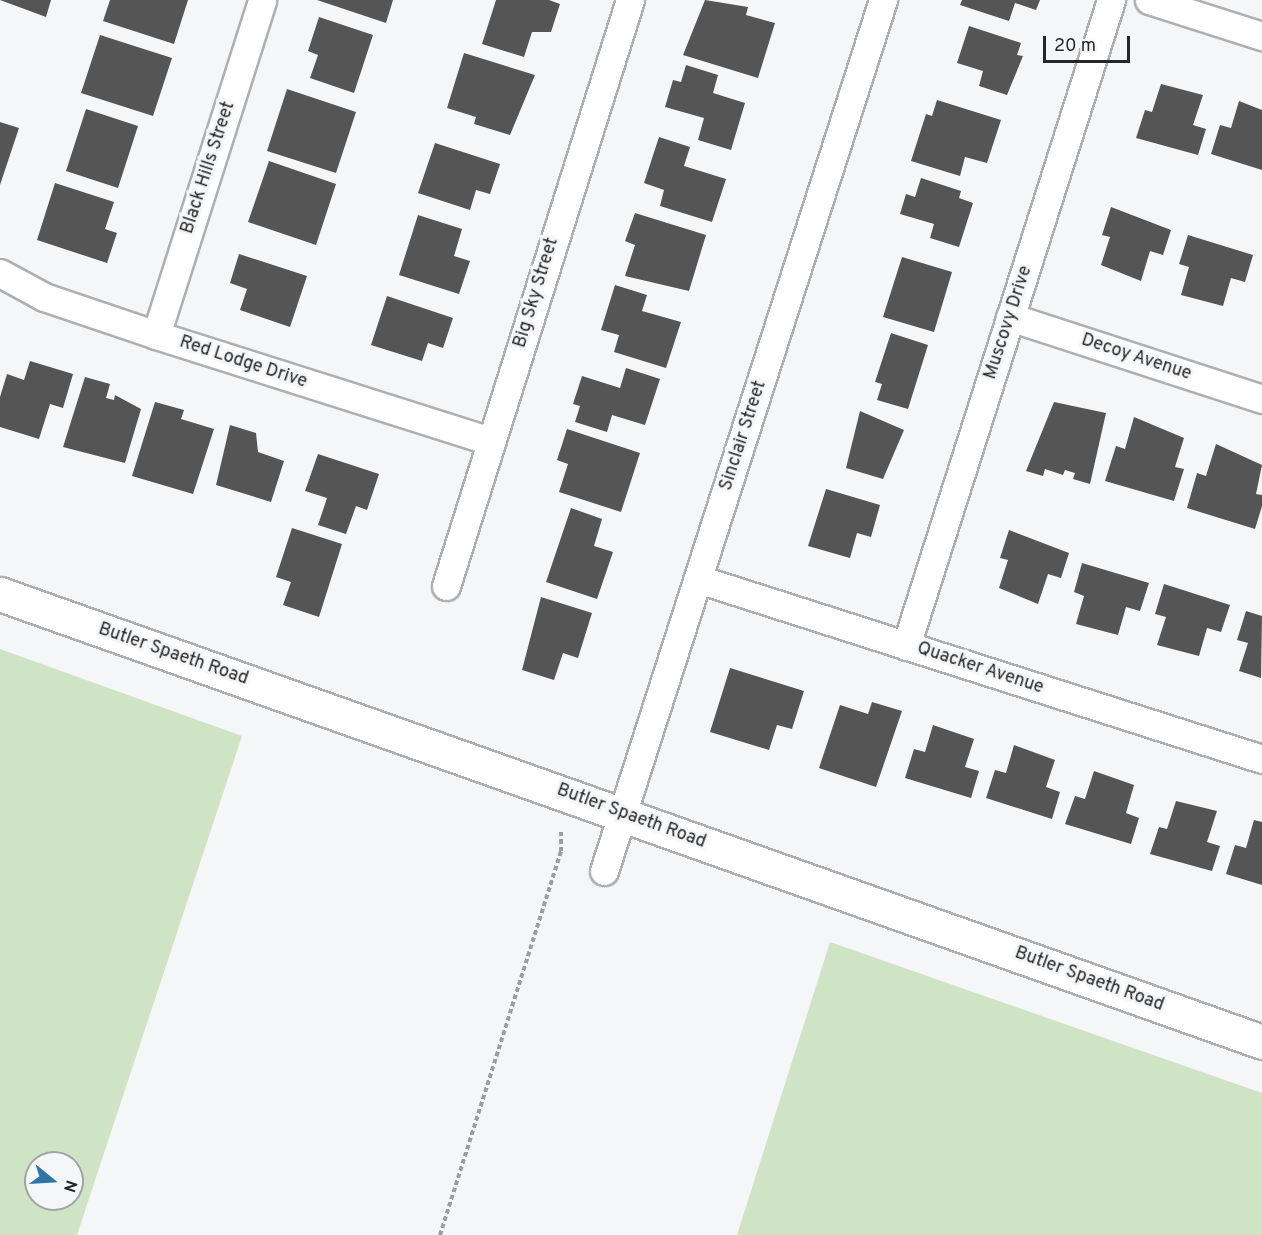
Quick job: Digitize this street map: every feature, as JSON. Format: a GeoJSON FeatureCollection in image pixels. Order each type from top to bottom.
{"type":"FeatureCollection","features":[{"type":"Feature","properties":{"kind":"main road","name":"Butler Spaeth Road"},"geometry":{"type":"LineString","coordinates":[[0,594],[1262,1042]]}},
{"type":"Feature","properties":{"kind":"street","name":"Black Hills Street"},"geometry":{"type":"LineString","coordinates":[[156,335],[262,0]]}},
{"type":"Feature","properties":{"kind":"street","name":"Big Sky Street"},"geometry":{"type":"LineString","coordinates":[[446,586],[630,0]]}},
{"type":"Feature","properties":{"kind":"street","name":"Sinclair Street"},"geometry":{"type":"LineString","coordinates":[[604,871],[883,0]]}},
{"type":"Feature","properties":{"kind":"street","name":"Muscovy Drive"},"geometry":{"type":"LineString","coordinates":[[906,646],[1112,0]]}},
{"type":"Feature","properties":{"kind":"street"},"geometry":{"type":"LineString","coordinates":[[1149,0],[1262,36]]}},
{"type":"Feature","properties":{"kind":"street","name":"Red Lodge Drive"},"geometry":{"type":"LineString","coordinates":[[0,273],[44,297],[156,335],[491,441]]}},
{"type":"Feature","properties":{"kind":"street","name":"Decoy Avenue"},"geometry":{"type":"LineString","coordinates":[[1010,317],[1262,399]]}},
{"type":"Feature","properties":{"kind":"street","name":"Quacker Avenue"},"geometry":{"type":"LineString","coordinates":[[698,579],[1262,759]]}},
{"type":"Feature","properties":{"kind":"path"},"geometry":{"type":"LineString","coordinates":[[441,1235],[561,851],[561,829]]}},
{"type":"Feature","properties":{"kind":"green space"},"geometry":{"type":"Polygon","coordinates":[[[0,649],[242,736],[77,1235],[0,1235],[0,649]]]}},
{"type":"Feature","properties":{"kind":"green space"},"geometry":{"type":"Polygon","coordinates":[[[830,942],[1262,1093],[1262,1235],[737,1235],[830,942]]]}},
{"type":"Feature","properties":{"kind":"building"},"geometry":{"type":"Polygon","coordinates":[[[0,0],[51,0],[46,17],[0,0]]]}},
{"type":"Feature","properties":{"kind":"building"},"geometry":{"type":"Polygon","coordinates":[[[110,0],[188,0],[174,44],[103,21],[110,0]]]}},
{"type":"Feature","properties":{"kind":"building"},"geometry":{"type":"Polygon","coordinates":[[[317,0],[393,0],[386,23],[317,0]]]}},
{"type":"Feature","properties":{"kind":"building"},"geometry":{"type":"Polygon","coordinates":[[[496,0],[549,0],[560,4],[551,32],[532,32],[524,57],[482,44],[496,0]]]}},
{"type":"Feature","properties":{"kind":"building"},"geometry":{"type":"Polygon","coordinates":[[[705,0],[748,7],[746,15],[775,23],[758,78],[683,55],[705,0]]]}},
{"type":"Feature","properties":{"kind":"building"},"geometry":{"type":"Polygon","coordinates":[[[962,0],[1040,0],[1036,10],[1015,3],[1009,21],[960,5],[962,0]]]}},
{"type":"Feature","properties":{"kind":"building"},"geometry":{"type":"Polygon","coordinates":[[[319,17],[373,35],[354,93],[310,78],[318,55],[308,51],[319,17]]]}},
{"type":"Feature","properties":{"kind":"building"},"geometry":{"type":"Polygon","coordinates":[[[969,26],[1021,43],[1017,55],[1023,56],[1007,95],[979,86],[983,71],[957,63],[969,26]]]}},
{"type":"Feature","properties":{"kind":"building"},"geometry":{"type":"Polygon","coordinates":[[[100,35],[172,58],[153,116],[81,93],[100,35]]]}},
{"type":"Feature","properties":{"kind":"building"},"geometry":{"type":"Polygon","coordinates":[[[464,53],[535,75],[510,135],[474,124],[476,117],[447,108],[464,53]]]}},
{"type":"Feature","properties":{"kind":"building"},"geometry":{"type":"Polygon","coordinates":[[[686,65],[718,75],[713,93],[745,103],[731,150],[698,140],[704,118],[665,107],[673,80],[681,82],[686,65]]]}},
{"type":"Feature","properties":{"kind":"building"},"geometry":{"type":"Polygon","coordinates":[[[1161,84],[1203,95],[1193,125],[1206,129],[1198,155],[1136,138],[1145,110],[1152,112],[1161,84]]]}},
{"type":"Feature","properties":{"kind":"building"},"geometry":{"type":"Polygon","coordinates":[[[287,89],[356,112],[336,173],[267,151],[287,89]]]}},
{"type":"Feature","properties":{"kind":"building"},"geometry":{"type":"Polygon","coordinates":[[[937,100],[1001,120],[987,163],[965,157],[960,176],[911,161],[926,114],[932,116],[937,100]]]}},
{"type":"Feature","properties":{"kind":"building"},"geometry":{"type":"Polygon","coordinates":[[[1239,101],[1262,110],[1262,170],[1211,154],[1220,125],[1231,128],[1239,101]]]}},
{"type":"Feature","properties":{"kind":"building"},"geometry":{"type":"Polygon","coordinates":[[[86,109],[138,126],[118,188],[66,171],[86,109]]]}},
{"type":"Feature","properties":{"kind":"building"},"geometry":{"type":"Polygon","coordinates":[[[0,122],[19,128],[0,185],[0,122]]]}},
{"type":"Feature","properties":{"kind":"building"},"geometry":{"type":"Polygon","coordinates":[[[659,137],[690,147],[684,166],[726,179],[712,222],[660,206],[664,190],[644,183],[659,137]]]}},
{"type":"Feature","properties":{"kind":"building"},"geometry":{"type":"Polygon","coordinates":[[[435,143],[500,164],[490,194],[476,190],[470,210],[418,193],[435,143]]]}},
{"type":"Feature","properties":{"kind":"building"},"geometry":{"type":"Polygon","coordinates":[[[269,161],[336,184],[316,245],[248,222],[269,161]]]}},
{"type":"Feature","properties":{"kind":"building"},"geometry":{"type":"Polygon","coordinates":[[[921,178],[961,191],[959,198],[973,203],[959,247],[930,238],[934,224],[900,214],[906,194],[915,197],[921,178]]]}},
{"type":"Feature","properties":{"kind":"building"},"geometry":{"type":"Polygon","coordinates":[[[55,183],[114,202],[105,229],[117,233],[107,263],[37,240],[55,183]]]}},
{"type":"Feature","properties":{"kind":"building"},"geometry":{"type":"Polygon","coordinates":[[[1111,207],[1171,230],[1163,255],[1150,251],[1141,281],[1101,265],[1110,237],[1102,235],[1111,207]]]}},
{"type":"Feature","properties":{"kind":"building"},"geometry":{"type":"Polygon","coordinates":[[[635,213],[706,235],[689,291],[625,276],[635,245],[625,241],[635,213]]]}},
{"type":"Feature","properties":{"kind":"building"},"geometry":{"type":"Polygon","coordinates":[[[418,215],[462,229],[454,256],[470,261],[459,294],[399,275],[418,215]]]}},
{"type":"Feature","properties":{"kind":"building"},"geometry":{"type":"Polygon","coordinates":[[[1188,235],[1253,255],[1245,282],[1231,278],[1223,306],[1181,295],[1189,267],[1179,264],[1188,235]]]}},
{"type":"Feature","properties":{"kind":"building"},"geometry":{"type":"Polygon","coordinates":[[[239,254],[307,276],[290,327],[240,310],[247,289],[230,283],[239,254]]]}},
{"type":"Feature","properties":{"kind":"building"},"geometry":{"type":"Polygon","coordinates":[[[902,257],[952,272],[934,332],[883,317],[902,257]]]}},
{"type":"Feature","properties":{"kind":"building"},"geometry":{"type":"Polygon","coordinates":[[[615,285],[647,295],[642,311],[681,322],[666,368],[614,352],[619,335],[601,330],[615,285]]]}},
{"type":"Feature","properties":{"kind":"building"},"geometry":{"type":"Polygon","coordinates":[[[387,296],[453,318],[443,348],[428,343],[422,361],[371,345],[387,296]]]}},
{"type":"Feature","properties":{"kind":"building"},"geometry":{"type":"Polygon","coordinates":[[[891,333],[928,345],[908,409],[877,400],[882,384],[875,382],[891,333]]]}},
{"type":"Feature","properties":{"kind":"building"},"geometry":{"type":"Polygon","coordinates":[[[30,361],[73,374],[63,408],[50,404],[39,439],[0,427],[0,397],[7,374],[24,380],[30,361]]]}},
{"type":"Feature","properties":{"kind":"building"},"geometry":{"type":"Polygon","coordinates":[[[626,368],[660,379],[645,425],[612,415],[607,432],[575,422],[580,406],[573,404],[582,376],[620,388],[626,368]]]}},
{"type":"Feature","properties":{"kind":"building"},"geometry":{"type":"Polygon","coordinates":[[[85,377],[110,384],[106,398],[114,400],[115,395],[141,409],[125,463],[63,447],[85,377]]]}},
{"type":"Feature","properties":{"kind":"building"},"geometry":{"type":"Polygon","coordinates":[[[155,402],[184,410],[181,419],[214,429],[193,494],[132,476],[155,402]]]}},
{"type":"Feature","properties":{"kind":"building"},"geometry":{"type":"Polygon","coordinates":[[[1054,402],[1106,413],[1090,484],[1073,479],[1075,473],[1065,470],[1063,475],[1045,469],[1043,476],[1026,471],[1054,402]]]}},
{"type":"Feature","properties":{"kind":"building"},"geometry":{"type":"Polygon","coordinates":[[[860,411],[904,430],[883,479],[846,468],[860,411]]]}},
{"type":"Feature","properties":{"kind":"building"},"geometry":{"type":"Polygon","coordinates":[[[1134,417],[1184,438],[1175,467],[1184,469],[1174,501],[1105,481],[1116,446],[1125,449],[1134,417]]]}},
{"type":"Feature","properties":{"kind":"building"},"geometry":{"type":"Polygon","coordinates":[[[230,425],[256,433],[258,452],[284,461],[271,502],[216,485],[230,425]]]}},
{"type":"Feature","properties":{"kind":"building"},"geometry":{"type":"Polygon","coordinates":[[[567,429],[640,453],[621,512],[559,492],[568,464],[557,460],[567,429]]]}},
{"type":"Feature","properties":{"kind":"building"},"geometry":{"type":"Polygon","coordinates":[[[1216,444],[1262,465],[1256,494],[1262,495],[1262,506],[1255,529],[1187,508],[1197,473],[1206,476],[1216,444]]]}},
{"type":"Feature","properties":{"kind":"building"},"geometry":{"type":"Polygon","coordinates":[[[318,454],[379,474],[367,510],[356,506],[346,534],[318,525],[327,498],[305,491],[318,454]]]}},
{"type":"Feature","properties":{"kind":"building"},"geometry":{"type":"Polygon","coordinates":[[[826,489],[880,505],[871,537],[857,533],[850,558],[808,546],[826,489]]]}},
{"type":"Feature","properties":{"kind":"building"},"geometry":{"type":"Polygon","coordinates":[[[571,508],[602,519],[594,546],[613,552],[597,599],[546,582],[571,508]]]}},
{"type":"Feature","properties":{"kind":"building"},"geometry":{"type":"Polygon","coordinates":[[[292,528],[342,544],[319,617],[283,605],[291,582],[276,577],[292,528]]]}},
{"type":"Feature","properties":{"kind":"building"},"geometry":{"type":"Polygon","coordinates":[[[1009,530],[1069,553],[1061,578],[1048,574],[1038,604],[999,588],[1008,560],[1000,558],[1009,530]]]}},
{"type":"Feature","properties":{"kind":"building"},"geometry":{"type":"Polygon","coordinates":[[[1082,563],[1149,583],[1140,611],[1126,607],[1118,635],[1076,624],[1084,596],[1074,592],[1082,563]]]}},
{"type":"Feature","properties":{"kind":"building"},"geometry":{"type":"Polygon","coordinates":[[[1164,584],[1230,605],[1221,632],[1207,628],[1199,656],[1157,645],[1166,617],[1155,614],[1164,584]]]}},
{"type":"Feature","properties":{"kind":"building"},"geometry":{"type":"Polygon","coordinates":[[[541,597],[592,613],[578,658],[563,653],[554,680],[522,670],[541,597]]]}},
{"type":"Feature","properties":{"kind":"building"},"geometry":{"type":"Polygon","coordinates":[[[1246,611],[1262,616],[1261,678],[1239,671],[1248,643],[1237,640],[1246,611]]]}},
{"type":"Feature","properties":{"kind":"building"},"geometry":{"type":"Polygon","coordinates":[[[730,668],[804,691],[792,729],[777,725],[769,750],[710,732],[730,668]]]}},
{"type":"Feature","properties":{"kind":"building"},"geometry":{"type":"Polygon","coordinates":[[[872,702],[902,711],[876,787],[819,768],[840,705],[868,714],[872,702]]]}},
{"type":"Feature","properties":{"kind":"building"},"geometry":{"type":"Polygon","coordinates":[[[933,725],[974,739],[965,767],[979,771],[971,798],[905,778],[914,749],[925,752],[933,725]]]}},
{"type":"Feature","properties":{"kind":"building"},"geometry":{"type":"Polygon","coordinates":[[[1014,745],[1055,760],[1046,787],[1060,792],[1052,819],[986,798],[995,770],[1006,773],[1014,745]]]}},
{"type":"Feature","properties":{"kind":"building"},"geometry":{"type":"Polygon","coordinates":[[[1094,771],[1134,785],[1126,813],[1139,818],[1131,844],[1065,824],[1075,796],[1085,799],[1094,771]]]}},
{"type":"Feature","properties":{"kind":"building"},"geometry":{"type":"Polygon","coordinates":[[[1176,801],[1217,811],[1207,842],[1220,846],[1212,871],[1150,854],[1159,827],[1167,829],[1176,801]]]}},
{"type":"Feature","properties":{"kind":"building"},"geometry":{"type":"Polygon","coordinates":[[[1254,820],[1262,822],[1262,885],[1226,874],[1235,845],[1246,848],[1254,820]]]}}]}
